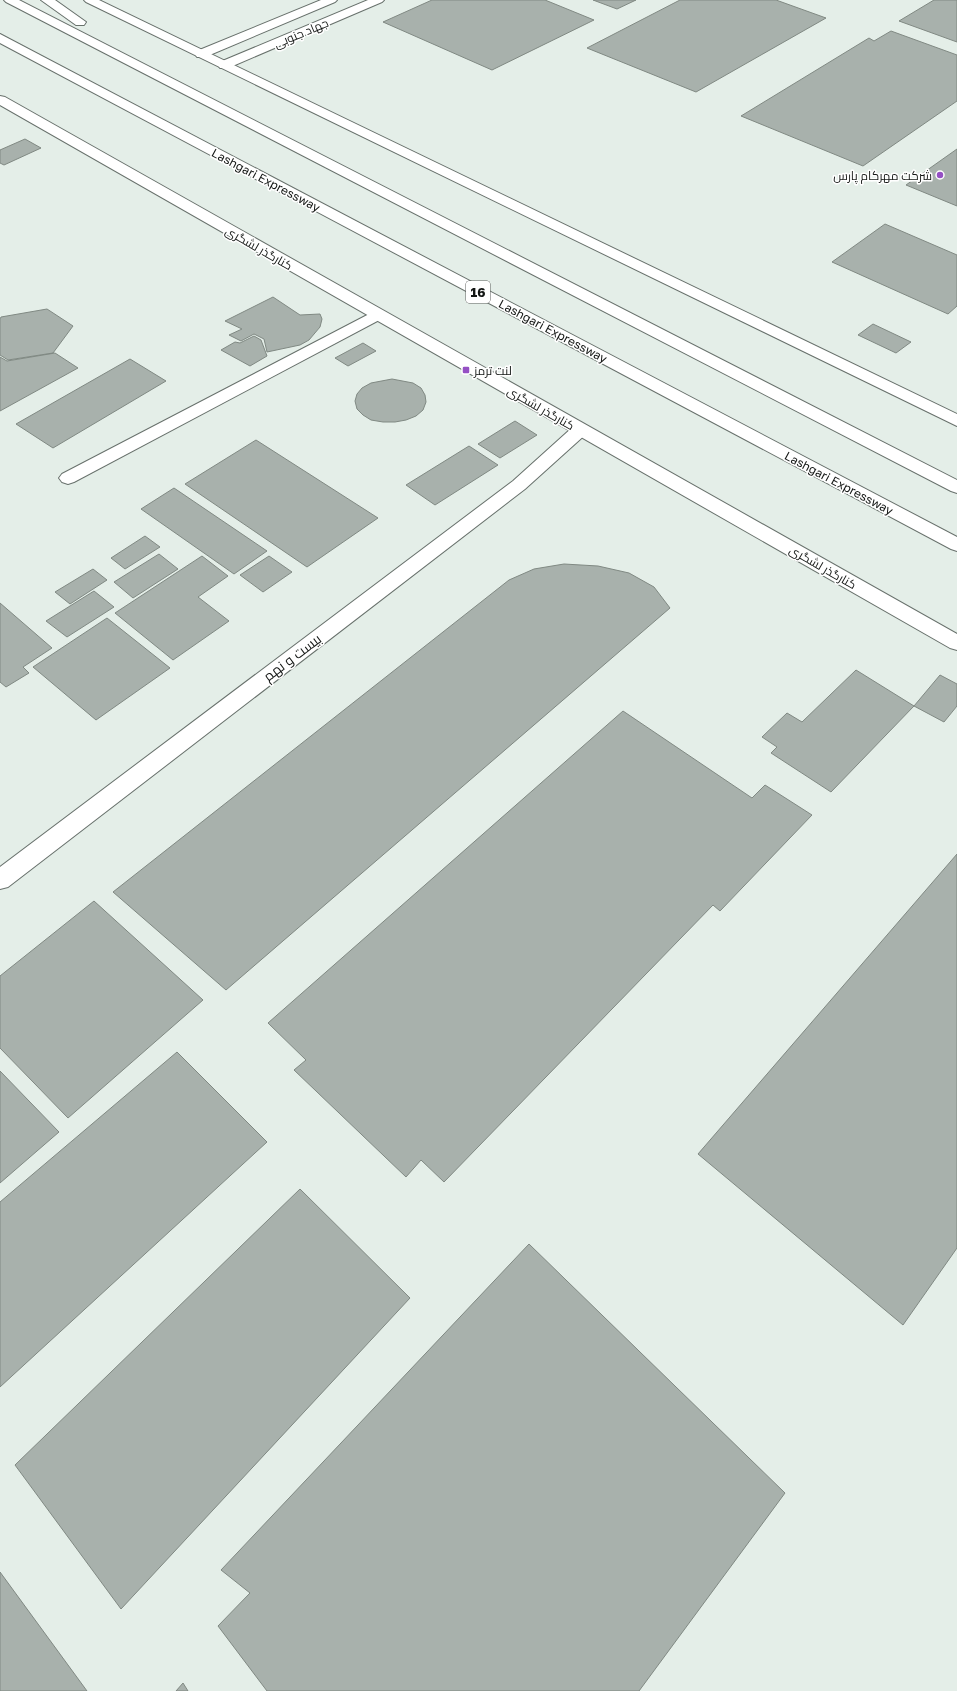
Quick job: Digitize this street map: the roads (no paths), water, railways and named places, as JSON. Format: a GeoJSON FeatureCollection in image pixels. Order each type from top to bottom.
{"type":"FeatureCollection","features":[{"type":"Feature","properties":{"kind":"main road"},"geometry":{"type":"LineString","coordinates":[[10,0],[157,74],[957,487]]}},
{"type":"Feature","properties":{"kind":"main road"},"geometry":{"type":"LineString","coordinates":[[47,0],[157,74]]}},
{"type":"Feature","properties":{"kind":"main road"},"geometry":{"type":"LineString","coordinates":[[90,0],[957,421]]}},
{"type":"Feature","properties":{"kind":"main road","name":"جهاد جنوبی"},"geometry":{"type":"LineString","coordinates":[[201,54],[331,0]]}},
{"type":"Feature","properties":{"kind":"main road","name":"جهاد جنوبی"},"geometry":{"type":"LineString","coordinates":[[224,65],[378,0]]}},
{"type":"Feature","properties":{"kind":"main road","name":"Lashgari Expressway"},"geometry":{"type":"LineString","coordinates":[[0,38],[957,545]]}},
{"type":"Feature","properties":{"kind":"main road","name":"کنارگذر لشگری"},"geometry":{"type":"LineString","coordinates":[[0,100],[957,643]]}},
{"type":"Feature","properties":{"kind":"main road"},"geometry":{"type":"LineString","coordinates":[[68,478],[378,315]]}},
{"type":"Feature","properties":{"kind":"main road","name":"بیست و نهم"},"geometry":{"type":"LineString","coordinates":[[0,880],[519,485],[580,430]]}},
{"type":"Feature","properties":{"kind":"place","name":"شرکت مهرکام پارس"},"geometry":{"type":"Point","coordinates":[940,175]}},
{"type":"Feature","properties":{"kind":"place","name":"لنت ترمز"},"geometry":{"type":"Point","coordinates":[466,370]}}]}
